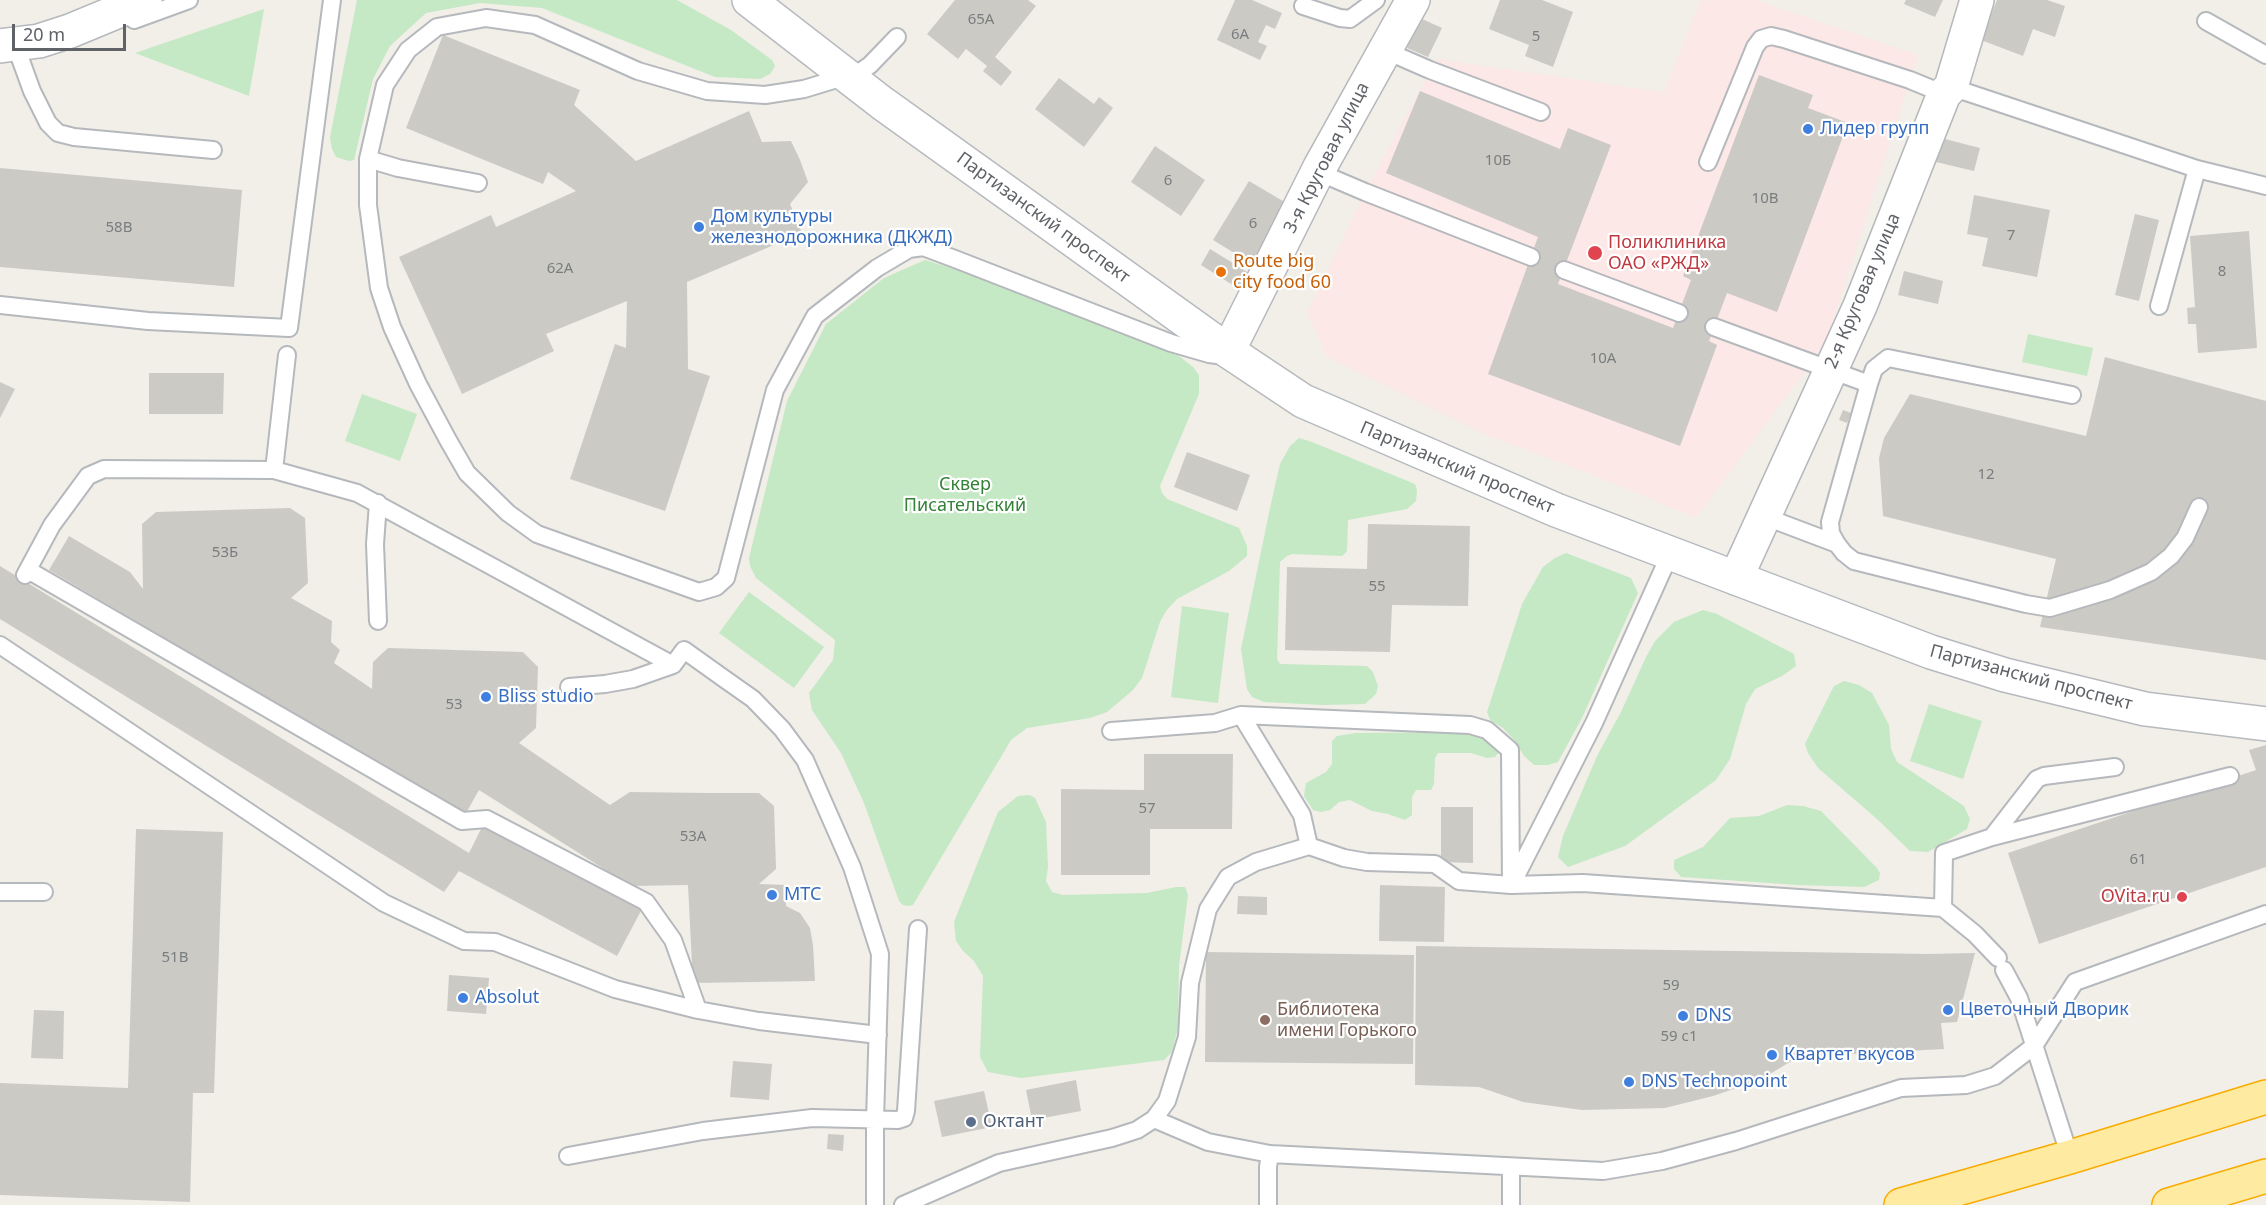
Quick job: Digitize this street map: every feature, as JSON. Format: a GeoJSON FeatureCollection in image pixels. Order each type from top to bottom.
{"type":"FeatureCollection","features":[{"type":"Feature","properties":{"kind":"highway"},"geometry":{"type":"LineString","coordinates":[[1901,1205],[2216,1114],[2266,1096]]}},
{"type":"Feature","properties":{"kind":"highway"},"geometry":{"type":"LineString","coordinates":[[2169,1205],[2266,1176]]}},
{"type":"Feature","properties":{"kind":"main road"},"geometry":{"type":"LineString","coordinates":[[10,52],[70,32],[145,0]]}},
{"type":"Feature","properties":{"kind":"main road","name":"Партизанский проспект"},"geometry":{"type":"LineString","coordinates":[[749,0],[847,77],[1228,351],[1304,401],[1556,510],[1931,652],[2005,675],[2145,709],[2266,724]]}},
{"type":"Feature","properties":{"kind":"main road","name":"3-я Круговая улица"},"geometry":{"type":"LineString","coordinates":[[1228,351],[1318,172],[1413,0]]}},
{"type":"Feature","properties":{"kind":"main road","name":"2-я Круговая улица"},"geometry":{"type":"LineString","coordinates":[[1736,578],[1860,306],[1947,91],[1977,0]]}},
{"type":"Feature","properties":{"kind":"lane"},"geometry":{"type":"LineString","coordinates":[[0,61],[10,52],[189,0]]}},
{"type":"Feature","properties":{"kind":"lane"},"geometry":{"type":"LineString","coordinates":[[0,305],[148,321],[289,328],[332,0]]}},
{"type":"Feature","properties":{"kind":"lane"},"geometry":{"type":"LineString","coordinates":[[1303,6],[1350,19],[1376,0]]}},
{"type":"Feature","properties":{"kind":"lane"},"geometry":{"type":"LineString","coordinates":[[897,37],[870,65],[847,77],[804,89],[765,95],[707,91],[638,70],[535,25],[486,18],[437,27],[408,50],[385,85],[368,159],[368,205],[378,288],[392,327],[418,384],[467,473],[508,513],[537,534],[699,592],[716,587],[726,578],[775,390],[815,316],[877,268],[909,249],[922,247],[1171,343],[1217,356],[1228,351]]}},
{"type":"Feature","properties":{"kind":"lane"},"geometry":{"type":"LineString","coordinates":[[2206,21],[2266,55]]}},
{"type":"Feature","properties":{"kind":"lane"},"geometry":{"type":"LineString","coordinates":[[1708,162],[1755,47],[1761,39],[1771,36],[2197,169],[2266,186]]}},
{"type":"Feature","properties":{"kind":"lane"},"geometry":{"type":"LineString","coordinates":[[1384,50],[1541,112]]}},
{"type":"Feature","properties":{"kind":"lane"},"geometry":{"type":"LineString","coordinates":[[10,52],[48,123],[58,133],[74,137],[213,150]]}},
{"type":"Feature","properties":{"kind":"lane"},"geometry":{"type":"LineString","coordinates":[[368,159],[398,168],[477,183]]}},
{"type":"Feature","properties":{"kind":"lane"},"geometry":{"type":"LineString","coordinates":[[2158,306],[2197,169]]}},
{"type":"Feature","properties":{"kind":"lane"},"geometry":{"type":"LineString","coordinates":[[1318,172],[1531,257]]}},
{"type":"Feature","properties":{"kind":"lane"},"geometry":{"type":"LineString","coordinates":[[1564,270],[1679,313]]}},
{"type":"Feature","properties":{"kind":"lane"},"geometry":{"type":"LineString","coordinates":[[1714,327],[1869,384]]}},
{"type":"Feature","properties":{"kind":"lane"},"geometry":{"type":"LineString","coordinates":[[273,471],[286,355]]}},
{"type":"Feature","properties":{"kind":"lane"},"geometry":{"type":"LineString","coordinates":[[2072,394],[1888,358],[1874,369],[1830,522],[1831,533],[1837,544],[1844,554],[1854,561],[2050,608],[2110,590],[2151,572],[2171,556],[2185,538],[2199,507]]}},
{"type":"Feature","properties":{"kind":"lane"},"geometry":{"type":"LineString","coordinates":[[673,665],[378,503],[357,493],[273,471],[105,469],[87,476],[52,525],[26,573],[462,821],[487,819],[646,902],[673,940],[698,1010]]}},
{"type":"Feature","properties":{"kind":"lane"},"geometry":{"type":"LineString","coordinates":[[378,503],[375,544],[378,621]]}},
{"type":"Feature","properties":{"kind":"lane"},"geometry":{"type":"LineString","coordinates":[[1763,516],[1837,544]]}},
{"type":"Feature","properties":{"kind":"lane"},"geometry":{"type":"LineString","coordinates":[[1511,885],[1594,723],[1670,554]]}},
{"type":"Feature","properties":{"kind":"lane"},"geometry":{"type":"LineString","coordinates":[[0,645],[384,903],[464,941],[495,942],[615,989],[698,1010],[759,1021],[878,1035]]}},
{"type":"Feature","properties":{"kind":"lane"},"geometry":{"type":"LineString","coordinates":[[569,687],[633,679],[673,665],[684,650],[753,699],[782,729],[805,760],[852,867],[880,954],[875,1205]]}},
{"type":"Feature","properties":{"kind":"lane"},"geometry":{"type":"LineString","coordinates":[[1112,731],[1215,723],[1241,715],[1470,725],[1487,730],[1510,750],[1511,885]]}},
{"type":"Feature","properties":{"kind":"lane"},"geometry":{"type":"LineString","coordinates":[[1241,715],[1302,815],[1309,846]]}},
{"type":"Feature","properties":{"kind":"lane"},"geometry":{"type":"LineString","coordinates":[[1992,837],[2037,780],[2044,776],[2115,767]]}},
{"type":"Feature","properties":{"kind":"lane"},"geometry":{"type":"LineString","coordinates":[[1943,908],[1944,853],[1992,837],[2230,776]]}},
{"type":"Feature","properties":{"kind":"lane"},"geometry":{"type":"LineString","coordinates":[[903,1205],[999,1163],[1137,1130],[1154,1119],[1167,1101],[1187,1037],[1190,983],[1208,909],[1228,878],[1256,862],[1309,846],[1344,858],[1367,862],[1435,864],[1460,881],[1511,885],[1583,883],[1943,908],[1975,934],[2001,964],[2019,998],[2070,1157]]}},
{"type":"Feature","properties":{"kind":"lane"},"geometry":{"type":"LineString","coordinates":[[0,892],[44,892]]}},
{"type":"Feature","properties":{"kind":"lane"},"geometry":{"type":"LineString","coordinates":[[1154,1119],[1208,1142],[1270,1154],[1603,1171],[1662,1161],[1736,1141],[1901,1088],[1966,1085],[1995,1076],[2034,1046],[2075,982],[2266,914]]}},
{"type":"Feature","properties":{"kind":"lane"},"geometry":{"type":"LineString","coordinates":[[568,1156],[703,1131],[812,1118],[898,1120],[904,1118],[918,929]]}},
{"type":"Feature","properties":{"kind":"lane"},"geometry":{"type":"LineString","coordinates":[[1268,1205],[1270,1154]]}},
{"type":"Feature","properties":{"kind":"lane"},"geometry":{"type":"LineString","coordinates":[[1511,1167],[1511,1205]]}},
{"type":"Feature","properties":{"kind":"shaded area","name":"Поликлиника ОАО «РЖД»"},"geometry":{"type":"Polygon","coordinates":[[[1701,0],[1755,0],[1918,55],[1829,334],[1812,362],[1696,518],[1590,474],[1486,435],[1327,357],[1307,313],[1365,192],[1437,59],[1664,92],[1701,0]]]}},
{"type":"Feature","properties":{"kind":"green space"},"geometry":{"type":"Polygon","coordinates":[[[357,0],[677,0],[731,30],[772,60],[775,66],[770,74],[760,79],[715,77],[542,8],[480,3],[426,13],[390,46],[373,79],[354,160],[349,161],[336,157],[330,137],[357,0]]]}},
{"type":"Feature","properties":{"kind":"green space"},"geometry":{"type":"Polygon","coordinates":[[[264,9],[249,96],[135,53],[264,9]]]}},
{"type":"Feature","properties":{"kind":"green space","name":"Cквер Писательский"},"geometry":{"type":"Polygon","coordinates":[[[925,260],[958,270],[1179,356],[1193,367],[1199,375],[1199,394],[1160,486],[1162,493],[1167,499],[1239,528],[1247,546],[1247,556],[1229,571],[1177,599],[1166,611],[1160,622],[1142,678],[1133,690],[1107,712],[1090,718],[1027,728],[1011,740],[913,905],[908,906],[899,901],[864,803],[841,753],[812,710],[809,693],[833,660],[835,640],[756,578],[749,558],[787,401],[826,324],[884,278],[925,260]]]}},
{"type":"Feature","properties":{"kind":"green space"},"geometry":{"type":"Polygon","coordinates":[[[2028,334],[2093,348],[2087,376],[2022,362],[2028,334]]]}},
{"type":"Feature","properties":{"kind":"green space"},"geometry":{"type":"Polygon","coordinates":[[[362,394],[417,414],[400,461],[345,441],[362,394]]]}},
{"type":"Feature","properties":{"kind":"green space"},"geometry":{"type":"Polygon","coordinates":[[[1299,438],[1415,484],[1417,490],[1416,501],[1407,509],[1348,520],[1347,551],[1342,556],[1292,554],[1280,562],[1277,659],[1280,664],[1367,666],[1373,672],[1378,686],[1376,694],[1365,704],[1323,705],[1264,702],[1252,697],[1247,689],[1241,649],[1270,508],[1280,464],[1290,446],[1299,438]]]}},
{"type":"Feature","properties":{"kind":"green space"},"geometry":{"type":"Polygon","coordinates":[[[1566,553],[1631,578],[1638,593],[1582,718],[1558,762],[1534,765],[1524,756],[1503,728],[1490,720],[1487,712],[1522,604],[1543,567],[1566,553]]]}},
{"type":"Feature","properties":{"kind":"green space"},"geometry":{"type":"Polygon","coordinates":[[[749,592],[824,647],[794,688],[719,633],[749,592]]]}},
{"type":"Feature","properties":{"kind":"green space"},"geometry":{"type":"Polygon","coordinates":[[[1182,606],[1229,613],[1218,703],[1171,697],[1182,606]]]}},
{"type":"Feature","properties":{"kind":"green space"},"geometry":{"type":"Polygon","coordinates":[[[1703,610],[1717,614],[1794,654],[1796,666],[1782,676],[1755,689],[1746,704],[1730,759],[1716,780],[1625,846],[1568,867],[1558,857],[1563,836],[1597,756],[1621,712],[1646,657],[1655,641],[1674,622],[1703,610]]]}},
{"type":"Feature","properties":{"kind":"green space"},"geometry":{"type":"Polygon","coordinates":[[[1844,681],[1859,685],[1872,693],[1889,725],[1891,749],[1897,762],[1964,806],[1970,819],[1967,829],[1928,852],[1910,851],[1818,768],[1805,744],[1834,686],[1844,681]]]}},
{"type":"Feature","properties":{"kind":"green space"},"geometry":{"type":"Polygon","coordinates":[[[1929,704],[1982,721],[1963,779],[1910,761],[1929,704]]]}},
{"type":"Feature","properties":{"kind":"green space"},"geometry":{"type":"Polygon","coordinates":[[[1469,732],[1483,737],[1498,750],[1498,753],[1495,757],[1487,758],[1471,753],[1438,753],[1435,758],[1434,784],[1431,790],[1416,790],[1412,797],[1412,815],[1405,820],[1372,811],[1350,800],[1339,802],[1330,810],[1321,812],[1313,810],[1304,796],[1306,783],[1326,772],[1332,764],[1332,741],[1337,736],[1356,733],[1469,732]]]}},
{"type":"Feature","properties":{"kind":"green space"},"geometry":{"type":"Polygon","coordinates":[[[1029,795],[1035,798],[1046,822],[1048,867],[1046,881],[1052,892],[1063,895],[1147,893],[1185,887],[1188,895],[1179,966],[1178,1028],[1172,1052],[1164,1060],[1021,1078],[988,1072],[980,1057],[983,976],[974,961],[956,941],[954,922],[998,812],[1018,796],[1029,795]]]}},
{"type":"Feature","properties":{"kind":"green space"},"geometry":{"type":"Polygon","coordinates":[[[1787,805],[1821,811],[1876,867],[1880,873],[1879,880],[1864,887],[1798,885],[1681,877],[1674,869],[1674,860],[1703,847],[1730,818],[1759,816],[1787,805]]]}},
{"type":"Feature","properties":{"kind":"building"},"geometry":{"type":"Polygon","coordinates":[[[955,0],[1028,0],[1036,6],[995,57],[1012,72],[1001,86],[983,71],[987,66],[966,49],[958,59],[927,34],[955,0]]]}},
{"type":"Feature","properties":{"kind":"building"},"geometry":{"type":"Polygon","coordinates":[[[1235,0],[1252,0],[1282,13],[1275,29],[1266,25],[1258,42],[1267,46],[1260,60],[1217,40],[1235,0]]]}},
{"type":"Feature","properties":{"kind":"building"},"geometry":{"type":"Polygon","coordinates":[[[1500,0],[1542,0],[1573,12],[1553,67],[1525,56],[1529,45],[1489,29],[1500,0]]]}},
{"type":"Feature","properties":{"kind":"building"},"geometry":{"type":"Polygon","coordinates":[[[1906,0],[1943,0],[1935,17],[1904,4],[1906,0]]]}},
{"type":"Feature","properties":{"kind":"building"},"geometry":{"type":"Polygon","coordinates":[[[1997,0],[2047,0],[2065,6],[2055,37],[2033,29],[2023,56],[1981,40],[1997,0]]]}},
{"type":"Feature","properties":{"kind":"building"},"geometry":{"type":"Polygon","coordinates":[[[1420,18],[1442,28],[1428,57],[1407,48],[1420,18]]]}},
{"type":"Feature","properties":{"kind":"building"},"geometry":{"type":"Polygon","coordinates":[[[443,35],[580,90],[574,105],[636,161],[749,111],[762,142],[791,141],[800,160],[808,182],[790,204],[802,233],[687,282],[688,369],[710,376],[665,511],[570,479],[615,344],[626,348],[627,301],[546,334],[554,351],[462,394],[399,257],[491,215],[496,227],[576,191],[548,172],[543,184],[406,128],[443,35]]]}},
{"type":"Feature","properties":{"kind":"building"},"geometry":{"type":"Polygon","coordinates":[[[1759,75],[1813,95],[1808,108],[1848,123],[1777,312],[1727,293],[1709,341],[1717,345],[1680,446],[1488,374],[1538,237],[1386,173],[1420,91],[1560,149],[1568,128],[1611,145],[1558,284],[1673,328],[1691,280],[1683,276],[1759,75]]]}},
{"type":"Feature","properties":{"kind":"building"},"geometry":{"type":"Polygon","coordinates":[[[1059,78],[1094,104],[1099,97],[1113,108],[1084,147],[1035,109],[1059,78]]]}},
{"type":"Feature","properties":{"kind":"building"},"geometry":{"type":"Polygon","coordinates":[[[1941,138],[1980,148],[1974,171],[1936,162],[1941,138]]]}},
{"type":"Feature","properties":{"kind":"building"},"geometry":{"type":"Polygon","coordinates":[[[1155,146],[1205,180],[1181,216],[1131,182],[1155,146]]]}},
{"type":"Feature","properties":{"kind":"building"},"geometry":{"type":"Polygon","coordinates":[[[0,168],[242,190],[234,287],[0,267],[0,168]]]}},
{"type":"Feature","properties":{"kind":"building"},"geometry":{"type":"Polygon","coordinates":[[[1249,181],[1293,207],[1257,267],[1213,240],[1249,181]]]}},
{"type":"Feature","properties":{"kind":"building"},"geometry":{"type":"Polygon","coordinates":[[[1974,195],[2050,210],[2037,277],[1982,266],[1988,238],[1967,234],[1974,195]]]}},
{"type":"Feature","properties":{"kind":"building"},"geometry":{"type":"Polygon","coordinates":[[[2135,214],[2159,220],[2139,301],[2115,295],[2135,214]]]}},
{"type":"Feature","properties":{"kind":"building"},"geometry":{"type":"Polygon","coordinates":[[[2249,231],[2257,348],[2198,353],[2196,324],[2188,324],[2187,308],[2195,307],[2190,236],[2249,231]]]}},
{"type":"Feature","properties":{"kind":"building"},"geometry":{"type":"Polygon","coordinates":[[[1210,249],[1249,273],[1239,289],[1201,265],[1210,249]]]}},
{"type":"Feature","properties":{"kind":"building"},"geometry":{"type":"Polygon","coordinates":[[[1904,271],[1943,281],[1938,304],[1898,295],[1904,271]]]}},
{"type":"Feature","properties":{"kind":"building"},"geometry":{"type":"Polygon","coordinates":[[[2105,357],[2266,401],[2266,660],[2040,627],[2056,559],[1883,516],[1879,458],[1884,438],[1910,394],[2086,436],[2105,357]]]}},
{"type":"Feature","properties":{"kind":"building"},"geometry":{"type":"Polygon","coordinates":[[[149,373],[224,373],[223,414],[149,414],[149,373]]]}},
{"type":"Feature","properties":{"kind":"building"},"geometry":{"type":"Polygon","coordinates":[[[0,382],[15,389],[0,418],[0,382]]]}},
{"type":"Feature","properties":{"kind":"building"},"geometry":{"type":"Polygon","coordinates":[[[1843,410],[1851,413],[1847,423],[1839,420],[1843,410]]]}},
{"type":"Feature","properties":{"kind":"building"},"geometry":{"type":"Polygon","coordinates":[[[1187,452],[1250,475],[1237,511],[1174,487],[1187,452]]]}},
{"type":"Feature","properties":{"kind":"building"},"geometry":{"type":"Polygon","coordinates":[[[290,508],[305,518],[308,583],[291,598],[332,621],[331,642],[340,650],[334,663],[372,689],[373,662],[388,648],[523,652],[538,667],[536,728],[519,743],[610,805],[630,792],[759,793],[774,806],[776,869],[759,884],[786,885],[786,906],[800,913],[810,928],[815,981],[693,983],[688,885],[631,886],[479,790],[465,815],[49,570],[69,536],[130,572],[143,589],[142,524],[156,512],[290,508]]]}},
{"type":"Feature","properties":{"kind":"building"},"geometry":{"type":"Polygon","coordinates":[[[1368,524],[1470,526],[1468,606],[1392,605],[1390,652],[1285,650],[1287,567],[1367,569],[1368,524]]]}},
{"type":"Feature","properties":{"kind":"building"},"geometry":{"type":"Polygon","coordinates":[[[0,566],[469,853],[483,825],[642,909],[617,956],[459,871],[444,892],[0,619],[0,566]]]}},
{"type":"Feature","properties":{"kind":"building"},"geometry":{"type":"Polygon","coordinates":[[[2266,745],[2266,867],[2039,944],[2008,853],[2256,770],[2249,750],[2266,745]]]}},
{"type":"Feature","properties":{"kind":"building"},"geometry":{"type":"Polygon","coordinates":[[[1144,754],[1233,754],[1232,829],[1150,829],[1150,875],[1061,875],[1061,789],[1144,790],[1144,754]]]}},
{"type":"Feature","properties":{"kind":"building"},"geometry":{"type":"Polygon","coordinates":[[[1441,807],[1473,807],[1473,863],[1441,862],[1441,807]]]}},
{"type":"Feature","properties":{"kind":"building"},"geometry":{"type":"Polygon","coordinates":[[[136,829],[223,832],[214,1093],[193,1093],[190,1202],[0,1195],[0,1083],[128,1088],[136,829]]]}},
{"type":"Feature","properties":{"kind":"building"},"geometry":{"type":"Polygon","coordinates":[[[1380,885],[1445,887],[1444,942],[1379,941],[1380,885]]]}},
{"type":"Feature","properties":{"kind":"building"},"geometry":{"type":"Polygon","coordinates":[[[1238,896],[1267,897],[1267,915],[1237,914],[1238,896]]]}},
{"type":"Feature","properties":{"kind":"building"},"geometry":{"type":"Polygon","coordinates":[[[1416,946],[1975,953],[1957,1022],[1941,1023],[1944,1049],[1798,1057],[1760,1080],[1713,1096],[1665,1108],[1582,1110],[1523,1102],[1479,1087],[1415,1085],[1416,946]]]}},
{"type":"Feature","properties":{"kind":"building"},"geometry":{"type":"Polygon","coordinates":[[[1206,952],[1414,955],[1413,1064],[1205,1062],[1206,952]]]}},
{"type":"Feature","properties":{"kind":"building"},"geometry":{"type":"Polygon","coordinates":[[[449,975],[489,978],[486,1014],[447,1011],[449,975]]]}},
{"type":"Feature","properties":{"kind":"building"},"geometry":{"type":"Polygon","coordinates":[[[34,1010],[64,1011],[63,1059],[31,1058],[34,1010]]]}},
{"type":"Feature","properties":{"kind":"building"},"geometry":{"type":"Polygon","coordinates":[[[733,1061],[772,1064],[769,1100],[730,1097],[733,1061]]]}},
{"type":"Feature","properties":{"kind":"building"},"geometry":{"type":"Polygon","coordinates":[[[1076,1080],[1081,1111],[1032,1120],[1026,1090],[1076,1080]]]}},
{"type":"Feature","properties":{"kind":"building"},"geometry":{"type":"Polygon","coordinates":[[[984,1091],[992,1127],[942,1137],[934,1101],[984,1091]]]}},
{"type":"Feature","properties":{"kind":"building"},"geometry":{"type":"Polygon","coordinates":[[[828,1134],[844,1135],[843,1151],[827,1149],[828,1134]]]}},
{"type":"Feature","properties":{"kind":"place","name":"Лидер групп"},"geometry":{"type":"Point","coordinates":[1808,129]}},
{"type":"Feature","properties":{"kind":"place","name":"Дом культуры железнодорожника (ДКЖД)"},"geometry":{"type":"Point","coordinates":[699,227]}},
{"type":"Feature","properties":{"kind":"place","name":"Поликлиника ОАО «РЖД»"},"geometry":{"type":"Point","coordinates":[1595,253]}},
{"type":"Feature","properties":{"kind":"place","name":"Route big city food 60"},"geometry":{"type":"Point","coordinates":[1221,272]}},
{"type":"Feature","properties":{"kind":"place","name":"Bliss studio"},"geometry":{"type":"Point","coordinates":[486,697]}},
{"type":"Feature","properties":{"kind":"place","name":"МТС"},"geometry":{"type":"Point","coordinates":[772,895]}},
{"type":"Feature","properties":{"kind":"place","name":"OVita.ru"},"geometry":{"type":"Point","coordinates":[2182,897]}},
{"type":"Feature","properties":{"kind":"place","name":"Absolut"},"geometry":{"type":"Point","coordinates":[463,998]}},
{"type":"Feature","properties":{"kind":"place","name":"Цветочный Дворик"},"geometry":{"type":"Point","coordinates":[1948,1010]}},
{"type":"Feature","properties":{"kind":"place","name":"DNS"},"geometry":{"type":"Point","coordinates":[1683,1016]}},
{"type":"Feature","properties":{"kind":"place","name":"Библиотека имени Горького"},"geometry":{"type":"Point","coordinates":[1265,1020]}},
{"type":"Feature","properties":{"kind":"place","name":"Квартет вкусов"},"geometry":{"type":"Point","coordinates":[1772,1055]}},
{"type":"Feature","properties":{"kind":"place","name":"DNS Technopoint"},"geometry":{"type":"Point","coordinates":[1629,1082]}},
{"type":"Feature","properties":{"kind":"place","name":"Октант"},"geometry":{"type":"Point","coordinates":[971,1122]}}]}
